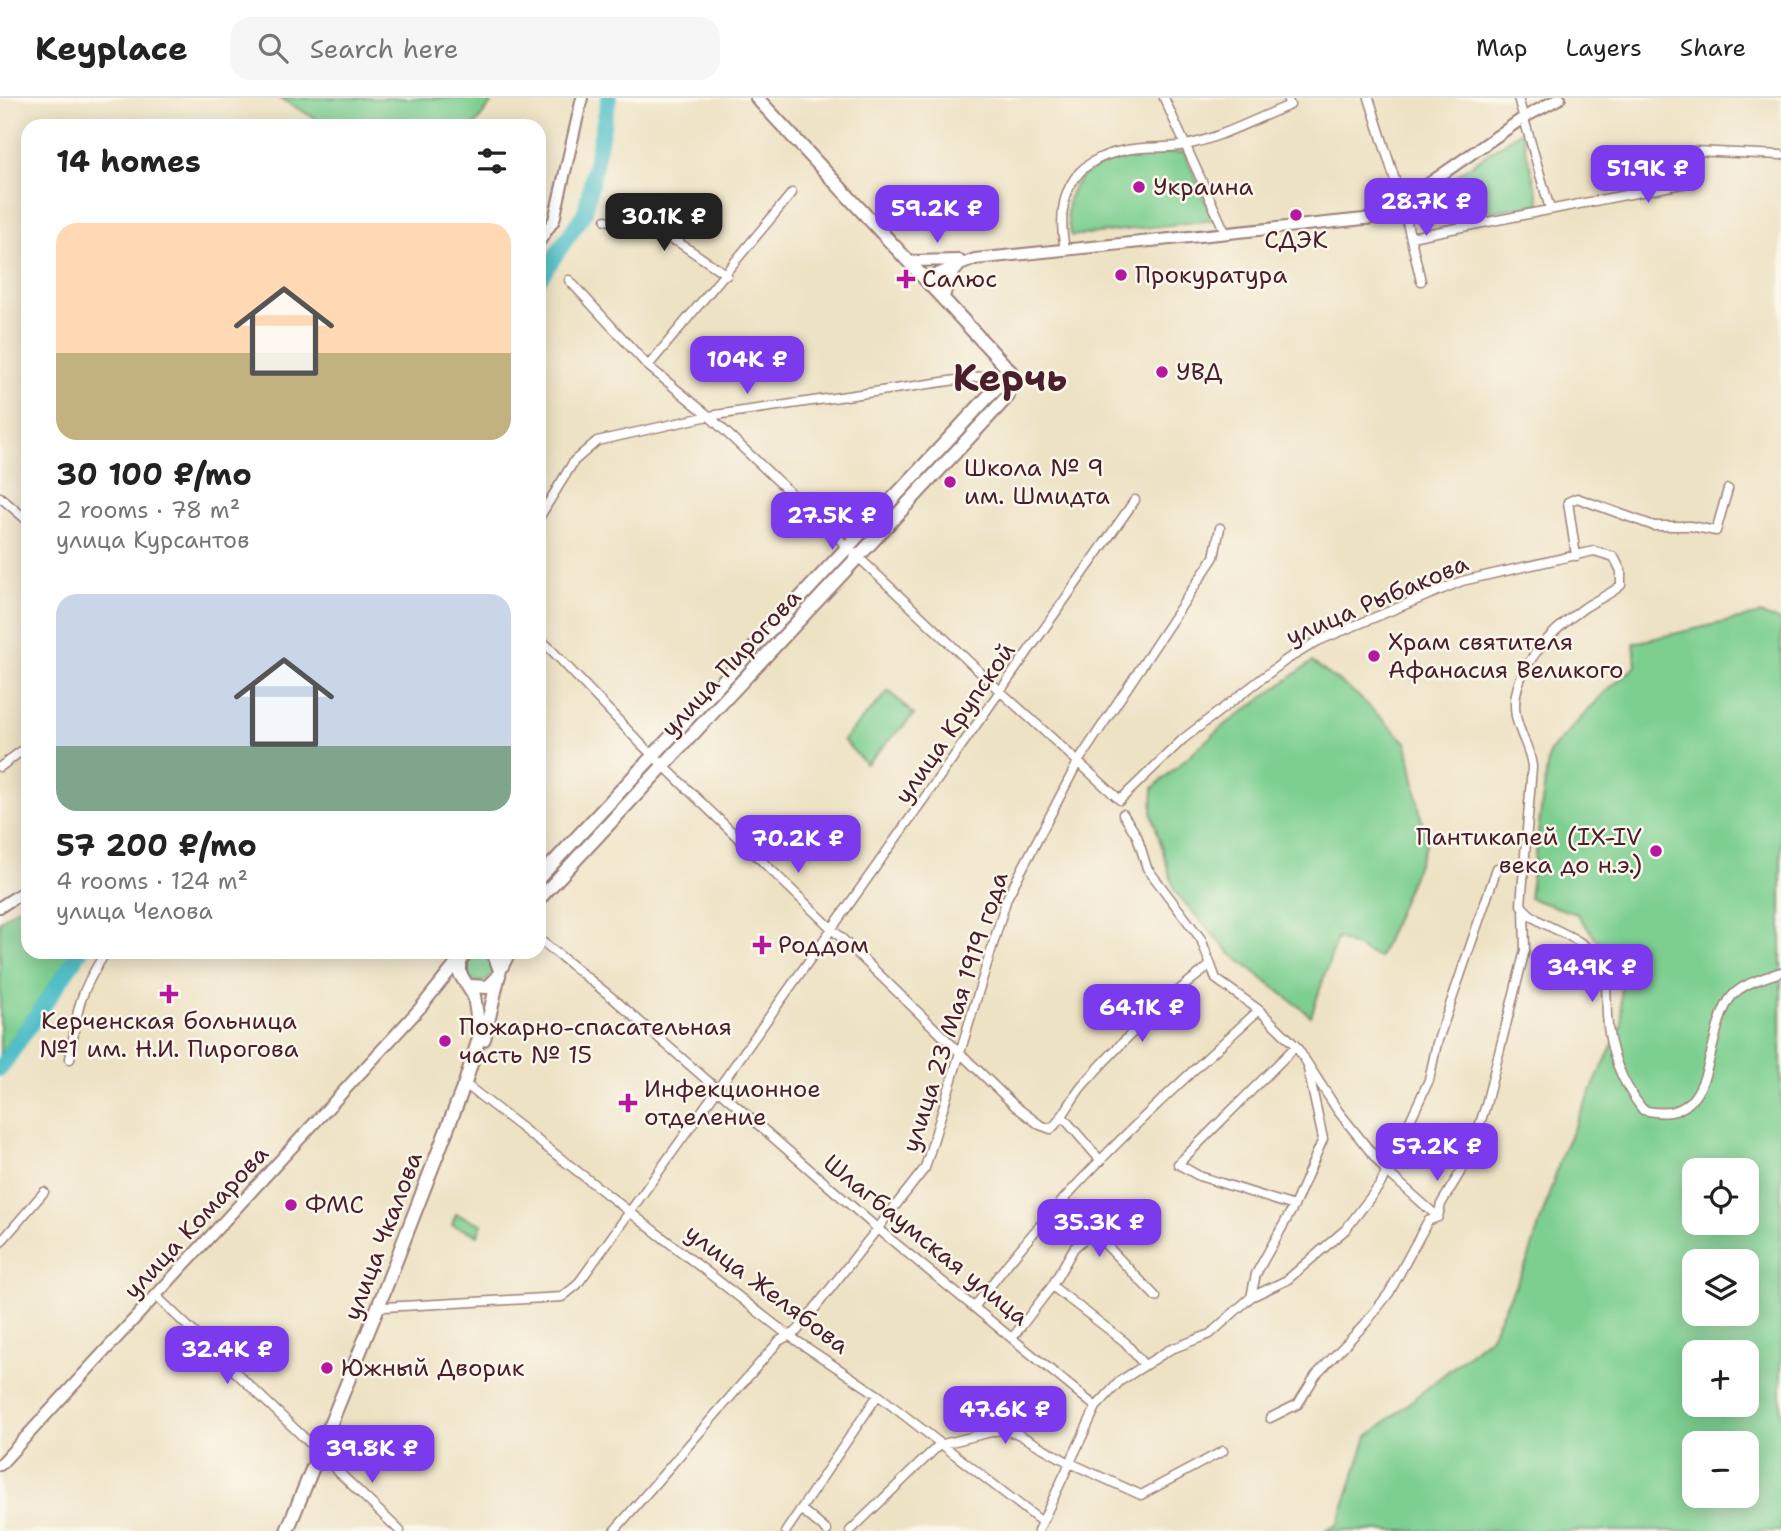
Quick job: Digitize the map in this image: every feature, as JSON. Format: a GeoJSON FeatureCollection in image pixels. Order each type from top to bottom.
{"type":"FeatureCollection","features":[{"type":"Feature","properties":{"kind":"main road"},"geometry":{"type":"LineString","coordinates":[[546,232],[554,220],[582,98]]}},
{"type":"Feature","properties":{"kind":"main road"},"geometry":{"type":"LineString","coordinates":[[757,98],[1011,372]]}},
{"type":"Feature","properties":{"kind":"main road"},"geometry":{"type":"LineString","coordinates":[[909,261],[966,260],[1374,218],[1402,202],[1523,118],[1560,98]]}},
{"type":"Feature","properties":{"kind":"main road"},"geometry":{"type":"LineString","coordinates":[[925,279],[966,260]]}},
{"type":"Feature","properties":{"kind":"main road"},"geometry":{"type":"LineString","coordinates":[[943,299],[951,276],[966,260]]}},
{"type":"Feature","properties":{"kind":"main road","name":"улица Пирогова"},"geometry":{"type":"LineString","coordinates":[[546,870],[653,755],[1009,396],[1011,372]]}},
{"type":"Feature","properties":{"kind":"main road","name":"улица Пирогова"},"geometry":{"type":"LineString","coordinates":[[546,891],[854,553]]}},
{"type":"Feature","properties":{"kind":"main road"},"geometry":{"type":"LineString","coordinates":[[1,905],[21,893]]}},
{"type":"Feature","properties":{"kind":"main road","name":"улица Комарова"},"geometry":{"type":"LineString","coordinates":[[0,1465],[421,1007],[460,959]]}},
{"type":"Feature","properties":{"kind":"main road","name":"улица Чкалова"},"geometry":{"type":"LineString","coordinates":[[463,959],[459,968],[468,984],[482,1036]]}},
{"type":"Feature","properties":{"kind":"main road"},"geometry":{"type":"LineString","coordinates":[[495,959],[500,972]]}},
{"type":"Feature","properties":{"kind":"main road"},"geometry":{"type":"LineString","coordinates":[[500,972],[501,959]]}},
{"type":"Feature","properties":{"kind":"main road"},"geometry":{"type":"LineString","coordinates":[[468,984],[488,986],[500,972],[506,959]]}},
{"type":"Feature","properties":{"kind":"main road","name":"улица Чкалова"},"geometry":{"type":"LineString","coordinates":[[292,1531],[467,1085],[500,972]]}},
{"type":"Feature","properties":{"kind":"main road","name":"улица Комарова"},"geometry":{"type":"LineString","coordinates":[[421,1007],[447,985],[468,984]]}},
{"type":"Feature","properties":{"kind":"main road","name":"улица Чкалова"},"geometry":{"type":"LineString","coordinates":[[286,1531],[322,1456]]}},
{"type":"Feature","properties":{"kind":"street"},"geometry":{"type":"LineString","coordinates":[[1164,98],[1225,232]]}},
{"type":"Feature","properties":{"kind":"street"},"geometry":{"type":"LineString","coordinates":[[1065,248],[1061,205],[1069,186],[1084,169],[1108,154],[1127,149],[1186,145],[1290,106],[1287,98]]}},
{"type":"Feature","properties":{"kind":"street"},"geometry":{"type":"LineString","coordinates":[[1369,98],[1402,202],[1420,281]]}},
{"type":"Feature","properties":{"kind":"street"},"geometry":{"type":"LineString","coordinates":[[1518,98],[1550,209]]}},
{"type":"Feature","properties":{"kind":"street"},"geometry":{"type":"LineString","coordinates":[[1411,237],[1692,182],[1695,151],[1781,155]]}},
{"type":"Feature","properties":{"kind":"street"},"geometry":{"type":"LineString","coordinates":[[648,366],[727,275],[792,193]]}},
{"type":"Feature","properties":{"kind":"street"},"geometry":{"type":"LineString","coordinates":[[606,220],[678,242],[727,275]]}},
{"type":"Feature","properties":{"kind":"street"},"geometry":{"type":"LineString","coordinates":[[569,280],[648,366],[709,416],[1078,762]]}},
{"type":"Feature","properties":{"kind":"street"},"geometry":{"type":"LineString","coordinates":[[546,506],[574,460],[597,441],[709,416],[1011,372]]}},
{"type":"Feature","properties":{"kind":"street"},"geometry":{"type":"LineString","coordinates":[[1576,556],[1568,502],[1577,498],[1654,526],[1690,526],[1716,531],[1728,489]]}},
{"type":"Feature","properties":{"kind":"street"},"geometry":{"type":"LineString","coordinates":[[0,497],[21,514]]}},
{"type":"Feature","properties":{"kind":"street","name":"улица Крупской"},"geometry":{"type":"LineString","coordinates":[[381,1307],[562,1297],[577,1285],[716,1088],[834,929],[1135,500]]}},
{"type":"Feature","properties":{"kind":"street","name":"улица 23 Мая 1919 года"},"geometry":{"type":"LineString","coordinates":[[614,1531],[779,1341],[797,1331],[925,1168],[1007,898],[1078,762],[1214,556],[1220,528]]}},
{"type":"Feature","properties":{"kind":"street","name":"улица Рыбакова"},"geometry":{"type":"LineString","coordinates":[[1078,762],[1120,800],[1183,739],[1286,660],[1318,641],[1462,580],[1594,551],[1614,557],[1621,571],[1621,585],[1585,607],[1552,635],[1535,653],[1518,687],[1516,717],[1531,757],[1532,768],[1522,872],[1524,909]]}},
{"type":"Feature","properties":{"kind":"street"},"geometry":{"type":"LineString","coordinates":[[546,644],[663,766],[1015,1106],[1040,1125],[1051,1129],[1075,1094],[1107,1058],[1163,1002],[1211,965]]}},
{"type":"Feature","properties":{"kind":"street"},"geometry":{"type":"LineString","coordinates":[[0,767],[21,751]]}},
{"type":"Feature","properties":{"kind":"street"},"geometry":{"type":"LineString","coordinates":[[1123,814],[1137,836],[1147,868],[1191,923],[1216,979],[1259,1010],[1296,1046],[1307,1066],[1387,1171],[1438,1217]]}},
{"type":"Feature","properties":{"kind":"street"},"geometry":{"type":"LineString","coordinates":[[1038,1531],[1096,1406],[1120,1381],[1168,1350],[1210,1334],[1251,1297],[1287,1280],[1346,1229],[1380,1185],[1410,1126],[1429,1080],[1437,1043],[1497,868]]}},
{"type":"Feature","properties":{"kind":"street"},"geometry":{"type":"LineString","coordinates":[[1524,909],[1583,943],[1593,953],[1605,978],[1609,1041],[1619,1072],[1643,1110],[1662,1115],[1681,1110],[1695,1096],[1729,1000],[1743,987],[1781,972]]}},
{"type":"Feature","properties":{"kind":"street"},"geometry":{"type":"LineString","coordinates":[[1438,1217],[1441,1204],[1469,1158],[1485,1108],[1525,950],[1524,909]]}},
{"type":"Feature","properties":{"kind":"street","name":"Шлагбаумская улица"},"geometry":{"type":"LineString","coordinates":[[546,945],[878,1229],[1096,1406]]}},
{"type":"Feature","properties":{"kind":"street"},"geometry":{"type":"LineString","coordinates":[[70,1059],[82,992],[102,959]]}},
{"type":"Feature","properties":{"kind":"street"},"geometry":{"type":"LineString","coordinates":[[976,1306],[1021,1244],[1101,1161],[1126,1131],[1259,1010]]}},
{"type":"Feature","properties":{"kind":"street"},"geometry":{"type":"LineString","coordinates":[[1294,1206],[1199,1176],[1178,1164],[1296,1046]]}},
{"type":"Feature","properties":{"kind":"street"},"geometry":{"type":"LineString","coordinates":[[1251,1297],[1256,1274],[1294,1206],[1323,1139],[1307,1066]]}},
{"type":"Feature","properties":{"kind":"street","name":"улица Желябова"},"geometry":{"type":"LineString","coordinates":[[467,1085],[788,1335],[878,1395],[939,1445],[1042,1521]]}},
{"type":"Feature","properties":{"kind":"street"},"geometry":{"type":"LineString","coordinates":[[1062,1116],[1101,1161]]}},
{"type":"Feature","properties":{"kind":"street"},"geometry":{"type":"LineString","coordinates":[[0,1243],[44,1192]]}},
{"type":"Feature","properties":{"kind":"street"},"geometry":{"type":"LineString","coordinates":[[1063,1200],[1156,1297]]}},
{"type":"Feature","properties":{"kind":"street"},"geometry":{"type":"LineString","coordinates":[[1270,1418],[1298,1404],[1316,1375],[1365,1324],[1389,1293],[1407,1255],[1429,1221],[1438,1217]]}},
{"type":"Feature","properties":{"kind":"street"},"geometry":{"type":"LineString","coordinates":[[1013,1337],[1052,1286],[1074,1248],[1093,1231]]}},
{"type":"Feature","properties":{"kind":"street"},"geometry":{"type":"LineString","coordinates":[[1052,1286],[1125,1342],[1143,1365]]}},
{"type":"Feature","properties":{"kind":"street"},"geometry":{"type":"LineString","coordinates":[[156,1296],[400,1531]]}},
{"type":"Feature","properties":{"kind":"street"},"geometry":{"type":"LineString","coordinates":[[786,1531],[878,1395]]}},
{"type":"Feature","properties":{"kind":"street"},"geometry":{"type":"LineString","coordinates":[[850,1531],[939,1445],[999,1430],[1016,1433],[1068,1462],[1141,1495],[1223,1451]]}},
{"type":"Feature","properties":{"kind":"street"},"geometry":{"type":"LineString","coordinates":[[801,1509],[827,1531]]}},
{"type":"Feature","properties":{"kind":"green space"},"geometry":{"type":"Polygon","coordinates":[[[279,98],[495,98],[479,119],[316,119],[279,98]]]}},
{"type":"Feature","properties":{"kind":"green space"},"geometry":{"type":"Polygon","coordinates":[[[1521,131],[1540,204],[1427,221],[1422,199],[1521,131]]]}},
{"type":"Feature","properties":{"kind":"green space"},"geometry":{"type":"Polygon","coordinates":[[[1184,152],[1214,220],[1071,236],[1067,210],[1072,190],[1083,176],[1099,166],[1119,160],[1184,152]]]}},
{"type":"Feature","properties":{"kind":"green space"},"geometry":{"type":"Polygon","coordinates":[[[1001,383],[1010,386],[866,539],[861,539],[1001,383]]]}},
{"type":"Feature","properties":{"kind":"green space"},"geometry":{"type":"Polygon","coordinates":[[[845,557],[847,562],[667,753],[661,755],[845,557]]]}},
{"type":"Feature","properties":{"kind":"green space"},"geometry":{"type":"Polygon","coordinates":[[[1760,614],[1781,621],[1781,1531],[1325,1531],[1338,1524],[1367,1437],[1490,1337],[1528,1260],[1563,1151],[1622,1025],[1620,970],[1577,914],[1529,898],[1549,753],[1604,693],[1636,666],[1634,643],[1760,614]]]}},
{"type":"Feature","properties":{"kind":"green space"},"geometry":{"type":"Polygon","coordinates":[[[1312,662],[1357,695],[1407,743],[1426,844],[1379,958],[1337,938],[1311,1016],[1230,953],[1175,892],[1152,814],[1153,788],[1217,731],[1312,662]]]}},
{"type":"Feature","properties":{"kind":"green space"},"geometry":{"type":"Polygon","coordinates":[[[889,691],[914,715],[866,764],[843,740],[889,691]]]}},
{"type":"Feature","properties":{"kind":"green space"},"geometry":{"type":"Polygon","coordinates":[[[654,762],[654,769],[546,879],[546,870],[654,762]]]}},
{"type":"Feature","properties":{"kind":"green space"},"geometry":{"type":"Polygon","coordinates":[[[21,905],[21,959],[67,959],[0,1056],[0,921],[21,905]]]}},
{"type":"Feature","properties":{"kind":"green space"},"geometry":{"type":"Polygon","coordinates":[[[468,959],[492,961],[492,973],[479,982],[469,977],[464,967],[468,959]]]}},
{"type":"Feature","properties":{"kind":"green space"},"geometry":{"type":"Polygon","coordinates":[[[456,1214],[482,1224],[478,1235],[452,1225],[456,1214]]]}},
{"type":"Feature","properties":{"kind":"waterway"},"geometry":{"type":"LineString","coordinates":[[546,269],[585,212],[609,98]]}},
{"type":"Feature","properties":{"kind":"waterway"},"geometry":{"type":"LineString","coordinates":[[0,1069],[75,959]]}},
{"type":"Feature","properties":{"kind":"place","name":"Украина"},"geometry":{"type":"Point","coordinates":[1139,187]}},
{"type":"Feature","properties":{"kind":"place","name":"СДЭК"},"geometry":{"type":"Point","coordinates":[1296,215]}},
{"type":"Feature","properties":{"kind":"place","name":"Прокуратура"},"geometry":{"type":"Point","coordinates":[1121,275]}},
{"type":"Feature","properties":{"kind":"place","name":"Салюс"},"geometry":{"type":"Point","coordinates":[906,279]}},
{"type":"Feature","properties":{"kind":"place","name":"УВД"},"geometry":{"type":"Point","coordinates":[1162,372]}},
{"type":"Feature","properties":{"kind":"place","name":"Школа № 9 им. Шмидта"},"geometry":{"type":"Point","coordinates":[950,482]}},
{"type":"Feature","properties":{"kind":"place","name":"Храм святителя Афанасия Великого"},"geometry":{"type":"Point","coordinates":[1374,656]}},
{"type":"Feature","properties":{"kind":"place","name":"Пантикапей (IX-IV века до н.э.)"},"geometry":{"type":"Point","coordinates":[1656,851]}},
{"type":"Feature","properties":{"kind":"place","name":"Роддом"},"geometry":{"type":"Point","coordinates":[762,945]}},
{"type":"Feature","properties":{"kind":"place","name":"Керченская больница №1 им. Н.И. Пирогова"},"geometry":{"type":"Point","coordinates":[169,994]}},
{"type":"Feature","properties":{"kind":"place","name":"Пожарно-спасательная часть № 15"},"geometry":{"type":"Point","coordinates":[445,1041]}},
{"type":"Feature","properties":{"kind":"place","name":"Инфекционное отделение"},"geometry":{"type":"Point","coordinates":[628,1103]}},
{"type":"Feature","properties":{"kind":"place","name":"ФМС"},"geometry":{"type":"Point","coordinates":[291,1205]}},
{"type":"Feature","properties":{"kind":"place","name":"Южный Дворик"},"geometry":{"type":"Point","coordinates":[327,1368]}},
{"type":"Feature","properties":{"kind":"district","name":"Керчь"},"geometry":{"type":"Point","coordinates":[1010,377]}}]}
